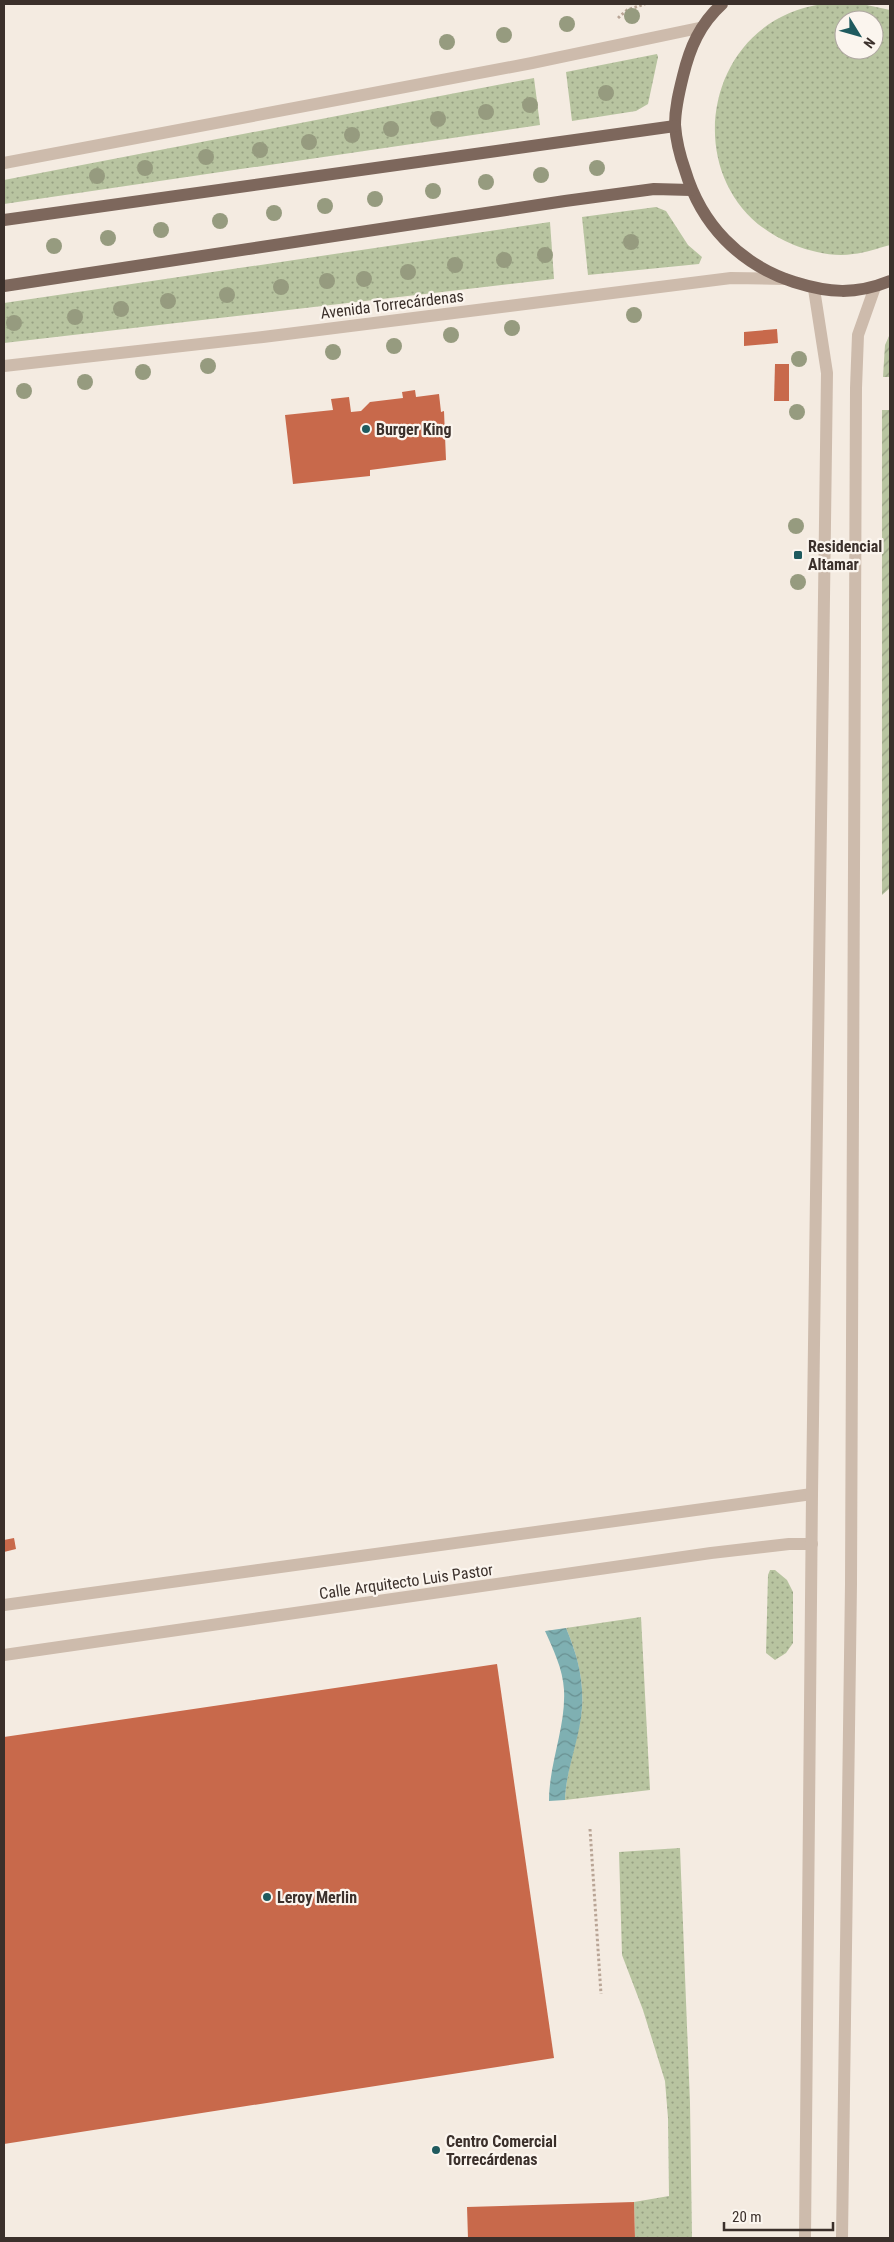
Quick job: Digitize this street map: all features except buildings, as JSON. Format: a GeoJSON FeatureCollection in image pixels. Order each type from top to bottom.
{"type":"FeatureCollection","features":[{"type":"Feature","properties":{"kind":"main road"},"geometry":{"type":"LineString","coordinates":[[722,4],[699,28],[684,72],[675,126],[681,158],[691,190],[709,223],[724,241],[743,257],[785,279],[814,289],[848,291],[875,287],[890,281]]}},
{"type":"Feature","properties":{"kind":"main road"},"geometry":{"type":"LineString","coordinates":[[4,220],[675,126]]}},
{"type":"Feature","properties":{"kind":"main road"},"geometry":{"type":"LineString","coordinates":[[4,286],[564,201],[654,189],[691,190]]}},
{"type":"Feature","properties":{"kind":"street"},"geometry":{"type":"LineString","coordinates":[[4,164],[532,63],[699,28]]}},
{"type":"Feature","properties":{"kind":"street","name":"Avenida Torrecárdenas"},"geometry":{"type":"LineString","coordinates":[[4,366],[263,337],[731,278],[785,279]]}},
{"type":"Feature","properties":{"kind":"street"},"geometry":{"type":"LineString","coordinates":[[842,2238],[850,1584],[856,388],[858,335],[875,287]]}},
{"type":"Feature","properties":{"kind":"street"},"geometry":{"type":"LineString","coordinates":[[805,2238],[812,1494],[827,373],[814,289]]}},
{"type":"Feature","properties":{"kind":"street","name":"Calle Arquitecto Luis Pastor"},"geometry":{"type":"LineString","coordinates":[[4,1605],[812,1494]]}},
{"type":"Feature","properties":{"kind":"street","name":"Calle Arquitecto Luis Pastor"},"geometry":{"type":"LineString","coordinates":[[4,1655],[711,1553],[789,1544],[812,1544]]}},
{"type":"Feature","properties":{"kind":"path"},"geometry":{"type":"LineString","coordinates":[[590,1828],[601,1994]]}},
{"type":"Feature","properties":{"kind":"green space"},"geometry":{"type":"Polygon","coordinates":[[[823,4],[862,4],[890,10],[890,245],[863,253],[846,255],[816,252],[801,248],[756,222],[730,190],[717,153],[716,113],[726,75],[748,42],[780,17],[823,4]]]}},
{"type":"Feature","properties":{"kind":"green space"},"geometry":{"type":"Polygon","coordinates":[[[657,54],[658,57],[648,104],[636,111],[572,121],[566,72],[657,54]]]}},
{"type":"Feature","properties":{"kind":"green space"},"geometry":{"type":"Polygon","coordinates":[[[534,78],[540,125],[4,204],[4,180],[534,78]]]}},
{"type":"Feature","properties":{"kind":"green space"},"geometry":{"type":"Polygon","coordinates":[[[656,207],[666,211],[688,245],[702,257],[699,264],[588,275],[582,217],[656,207]]]}},
{"type":"Feature","properties":{"kind":"green space"},"geometry":{"type":"Polygon","coordinates":[[[550,222],[554,279],[4,343],[4,303],[550,222]]]}},
{"type":"Feature","properties":{"kind":"green space"},"geometry":{"type":"Polygon","coordinates":[[[890,334],[890,377],[883,377],[885,345],[890,334]]]}},
{"type":"Feature","properties":{"kind":"green space"},"geometry":{"type":"Polygon","coordinates":[[[882,410],[890,410],[890,888],[882,895],[882,410]]]}},
{"type":"Feature","properties":{"kind":"green space"},"geometry":{"type":"Polygon","coordinates":[[[770,1570],[775,1570],[787,1580],[793,1592],[793,1643],[786,1653],[775,1660],[766,1653],[768,1575],[770,1570]]]}},
{"type":"Feature","properties":{"kind":"green space"},"geometry":{"type":"Polygon","coordinates":[[[641,1617],[650,1790],[565,1800],[582,1708],[582,1687],[579,1667],[566,1628],[641,1617]]]}},
{"type":"Feature","properties":{"kind":"green space"},"geometry":{"type":"Polygon","coordinates":[[[680,1848],[690,2103],[692,2238],[635,2238],[634,2202],[669,2196],[668,2118],[665,2081],[643,2010],[622,1955],[619,1852],[680,1848]]]}},
{"type":"Feature","properties":{"kind":"water"},"geometry":{"type":"Polygon","coordinates":[[[566,1628],[579,1667],[582,1687],[581,1720],[568,1776],[565,1800],[549,1801],[564,1704],[564,1690],[560,1667],[545,1631],[566,1628]]]}},
{"type":"Feature","properties":{"kind":"place","name":"Burger King"},"geometry":{"type":"Point","coordinates":[366,429]}},
{"type":"Feature","properties":{"kind":"place","name":"Residencial Altamar"},"geometry":{"type":"Point","coordinates":[798,555]}},
{"type":"Feature","properties":{"kind":"place","name":"Leroy Merlin"},"geometry":{"type":"Point","coordinates":[267,1897]}},
{"type":"Feature","properties":{"kind":"place","name":"Centro Comercial Torrecárdenas"},"geometry":{"type":"Point","coordinates":[436,2150]}}]}
